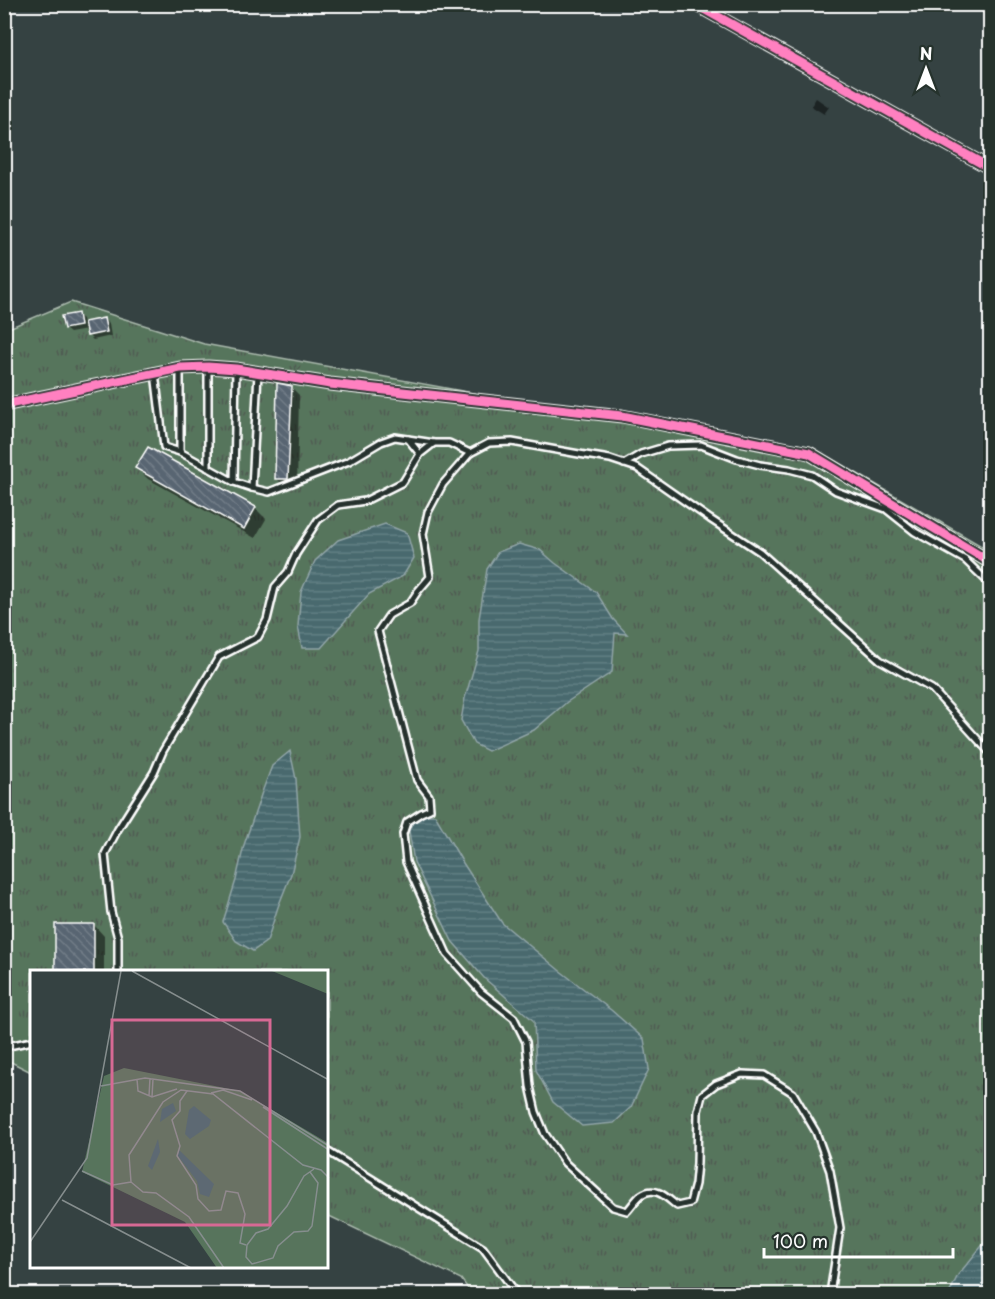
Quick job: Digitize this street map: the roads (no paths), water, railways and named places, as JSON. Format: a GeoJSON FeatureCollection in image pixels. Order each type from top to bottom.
{"type":"FeatureCollection","features":[{"type":"Feature","properties":{"kind":"street"},"geometry":{"type":"LineString","coordinates":[[695,4],[990,168]]}},
{"type":"Feature","properties":{"kind":"street"},"geometry":{"type":"LineString","coordinates":[[4,405],[180,368],[208,367],[236,369],[330,384],[622,416],[809,453],[990,562]]}},
{"type":"Feature","properties":{"kind":"lane"},"geometry":{"type":"LineString","coordinates":[[208,367],[208,468]]}},
{"type":"Feature","properties":{"kind":"lane"},"geometry":{"type":"LineString","coordinates":[[180,368],[180,452]]}},
{"type":"Feature","properties":{"kind":"lane"},"geometry":{"type":"LineString","coordinates":[[234,482],[236,369]]}},
{"type":"Feature","properties":{"kind":"lane"},"geometry":{"type":"LineString","coordinates":[[155,373],[164,447],[180,452],[234,482],[252,488],[268,492],[349,461],[381,442],[395,438],[449,443],[470,453]]}},
{"type":"Feature","properties":{"kind":"lane"},"geometry":{"type":"LineString","coordinates":[[252,488],[258,373]]}},
{"type":"Feature","properties":{"kind":"lane"},"geometry":{"type":"LineString","coordinates":[[408,439],[420,454]]}},
{"type":"Feature","properties":{"kind":"lane"},"geometry":{"type":"LineString","coordinates":[[830,1294],[840,1228],[830,1171],[816,1132],[793,1093],[764,1075],[742,1074],[716,1084],[702,1095],[698,1111],[695,1184],[690,1203],[677,1206],[662,1193],[652,1191],[640,1195],[627,1211],[613,1207],[565,1163],[545,1134],[536,1112],[530,1086],[526,1042],[514,1018],[481,992],[447,954],[406,862],[403,834],[407,822],[430,809],[429,796],[417,780],[378,631],[389,615],[410,603],[430,577],[423,534],[428,513],[443,484],[470,453],[489,443],[512,442],[610,459],[637,468],[760,552],[880,660],[932,688],[990,753]]}},
{"type":"Feature","properties":{"kind":"lane"},"geometry":{"type":"LineString","coordinates":[[118,970],[118,938],[111,912],[105,854],[117,829],[154,772],[163,751],[219,657],[258,637],[267,620],[275,587],[288,572],[296,554],[318,520],[338,505],[365,501],[403,482],[420,454],[434,443]]}},
{"type":"Feature","properties":{"kind":"lane"},"geometry":{"type":"LineString","coordinates":[[624,464],[641,454],[668,446],[701,445],[737,459],[812,475],[836,491],[886,509],[915,532],[965,560],[990,584]]}},
{"type":"Feature","properties":{"kind":"lane"},"geometry":{"type":"LineString","coordinates":[[4,1047],[30,1041]]}},
{"type":"Feature","properties":{"kind":"lane"},"geometry":{"type":"LineString","coordinates":[[328,1152],[483,1248],[517,1294]]}},
{"type":"Feature","properties":{"kind":"water"},"geometry":{"type":"Polygon","coordinates":[[[385,524],[407,533],[414,558],[403,576],[369,594],[321,648],[302,648],[298,626],[301,592],[315,561],[338,540],[385,524]]]}},
{"type":"Feature","properties":{"kind":"water"},"geometry":{"type":"Polygon","coordinates":[[[519,544],[540,550],[596,592],[613,619],[627,634],[615,633],[612,672],[567,702],[534,730],[488,751],[474,744],[461,720],[479,651],[479,619],[487,569],[498,552],[519,544]]]}},
{"type":"Feature","properties":{"kind":"water"},"geometry":{"type":"Polygon","coordinates":[[[290,751],[296,779],[300,837],[291,874],[267,941],[253,951],[236,941],[223,922],[244,845],[272,766],[290,751]]]}},
{"type":"Feature","properties":{"kind":"water"},"geometry":{"type":"Polygon","coordinates":[[[415,815],[435,815],[502,923],[644,1039],[649,1069],[631,1107],[614,1123],[582,1126],[553,1102],[536,1070],[534,1021],[485,979],[452,941],[414,862],[409,831],[415,815]]]}},
{"type":"Feature","properties":{"kind":"water"},"geometry":{"type":"Polygon","coordinates":[[[990,1236],[990,1276],[982,1294],[949,1294],[958,1275],[990,1236]]]}}]}
